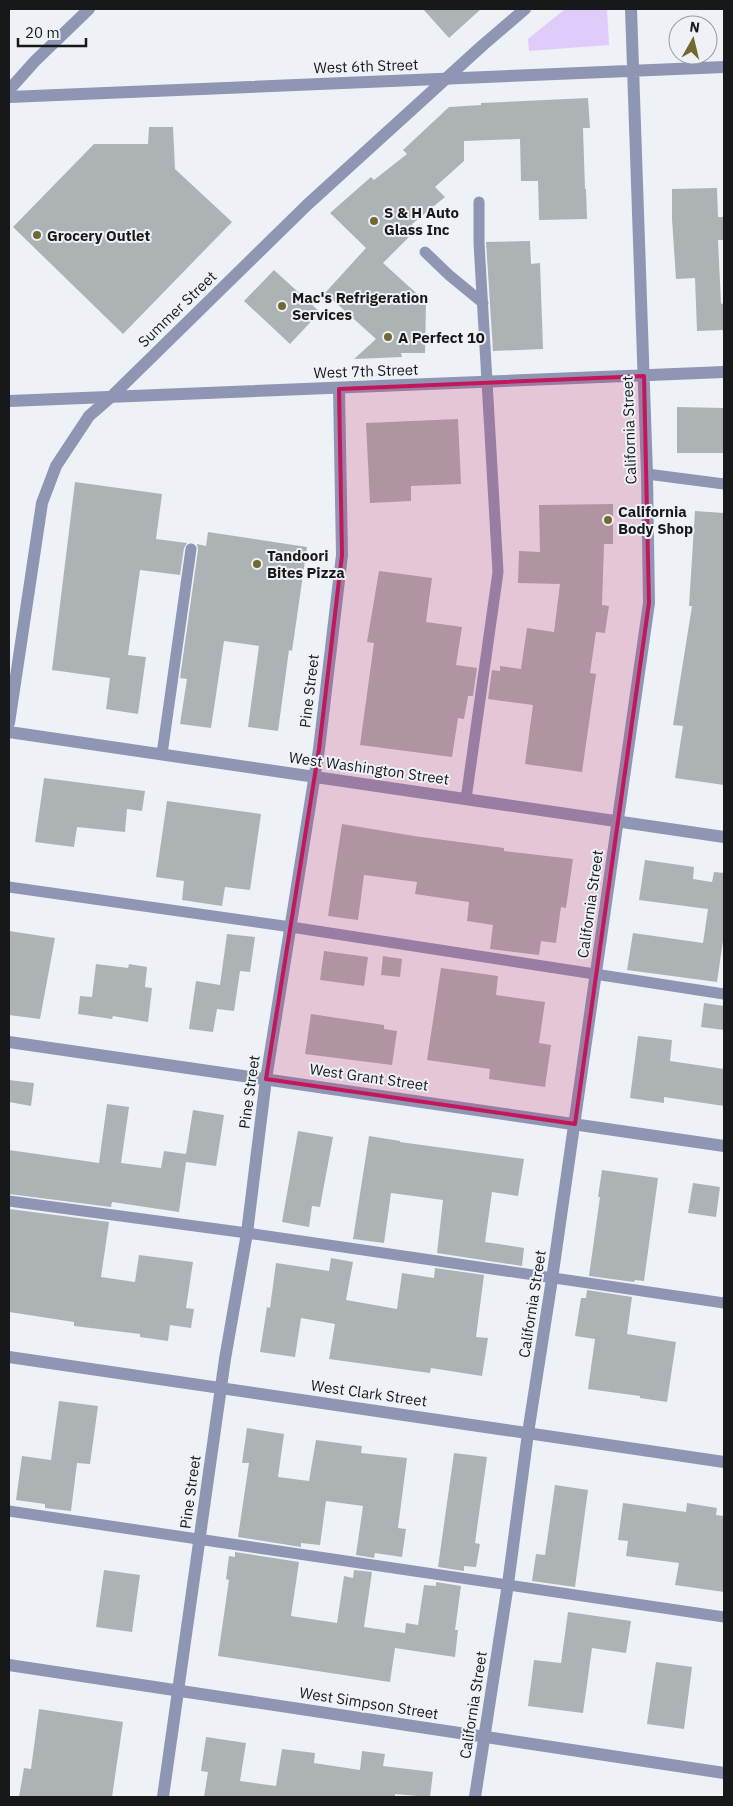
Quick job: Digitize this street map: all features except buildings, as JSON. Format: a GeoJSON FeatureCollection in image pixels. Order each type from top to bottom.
{"type":"FeatureCollection","features":[{"type":"Feature","properties":{"kind":"street"},"geometry":{"type":"LineString","coordinates":[[9,90],[35,61],[89,9]]}},
{"type":"Feature","properties":{"kind":"street","name":"Summer Street"},"geometry":{"type":"LineString","coordinates":[[9,723],[42,503],[56,466],[89,416],[112,396],[308,205],[525,9]]}},
{"type":"Feature","properties":{"kind":"street","name":"California Street"},"geometry":{"type":"LineString","coordinates":[[475,1797],[508,1584],[528,1433],[575,1124],[649,603],[647,474],[631,9]]}},
{"type":"Feature","properties":{"kind":"street","name":"West 6th Street"},"geometry":{"type":"LineString","coordinates":[[9,96],[724,67]]}},
{"type":"Feature","properties":{"kind":"street","name":"West 7th Street"},"geometry":{"type":"LineString","coordinates":[[9,401],[724,372]]}},
{"type":"Feature","properties":{"kind":"street","name":"Pine Street"},"geometry":{"type":"LineString","coordinates":[[163,1797],[221,1387],[247,1233],[266,1079],[314,777],[342,555],[339,389]]}},
{"type":"Feature","properties":{"kind":"street","name":"West Washington Street"},"geometry":{"type":"LineString","coordinates":[[9,732],[724,837]]}},
{"type":"Feature","properties":{"kind":"street","name":"West Grant Street"},"geometry":{"type":"LineString","coordinates":[[9,1042],[724,1146]]}},
{"type":"Feature","properties":{"kind":"street","name":"West Clark Street"},"geometry":{"type":"LineString","coordinates":[[9,1357],[724,1462]]}},
{"type":"Feature","properties":{"kind":"street","name":"West Simpson Street"},"geometry":{"type":"LineString","coordinates":[[9,1665],[724,1774]]}},
{"type":"Feature","properties":{"kind":"lane"},"geometry":{"type":"LineString","coordinates":[[466,799],[498,572],[479,243],[479,202]]}},
{"type":"Feature","properties":{"kind":"lane"},"geometry":{"type":"LineString","coordinates":[[426,252],[449,275],[483,303]]}},
{"type":"Feature","properties":{"kind":"lane"},"geometry":{"type":"LineString","coordinates":[[647,474],[724,484]]}},
{"type":"Feature","properties":{"kind":"lane"},"geometry":{"type":"LineString","coordinates":[[162,754],[191,549]]}},
{"type":"Feature","properties":{"kind":"lane"},"geometry":{"type":"LineString","coordinates":[[9,887],[291,927],[561,968],[596,976],[724,994]]}},
{"type":"Feature","properties":{"kind":"lane"},"geometry":{"type":"LineString","coordinates":[[9,1201],[247,1233],[724,1303]]}},
{"type":"Feature","properties":{"kind":"lane"},"geometry":{"type":"LineString","coordinates":[[9,1511],[724,1617]]}},
{"type":"Feature","properties":{"kind":"highlighted area"},"geometry":{"type":"Polygon","coordinates":[[[644,376],[649,603],[575,1124],[266,1079],[319,749],[342,555],[339,389],[644,376]]]}},
{"type":"Feature","properties":{"kind":"shaded area"},"geometry":{"type":"Polygon","coordinates":[[[565,9],[607,9],[609,45],[529,51],[528,39],[565,9]]]}},
{"type":"Feature","properties":{"kind":"place","name":"S & H Auto Glass Inc"},"geometry":{"type":"Point","coordinates":[374,221]}},
{"type":"Feature","properties":{"kind":"place","name":"Grocery Outlet"},"geometry":{"type":"Point","coordinates":[37,235]}},
{"type":"Feature","properties":{"kind":"place","name":"Mac's Refrigeration Services"},"geometry":{"type":"Point","coordinates":[282,306]}},
{"type":"Feature","properties":{"kind":"place","name":"A Perfect 10"},"geometry":{"type":"Point","coordinates":[388,337]}},
{"type":"Feature","properties":{"kind":"place","name":"California Body Shop"},"geometry":{"type":"Point","coordinates":[608,520]}},
{"type":"Feature","properties":{"kind":"place","name":"Tandoori Bites Pizza"},"geometry":{"type":"Point","coordinates":[257,564]}}]}
